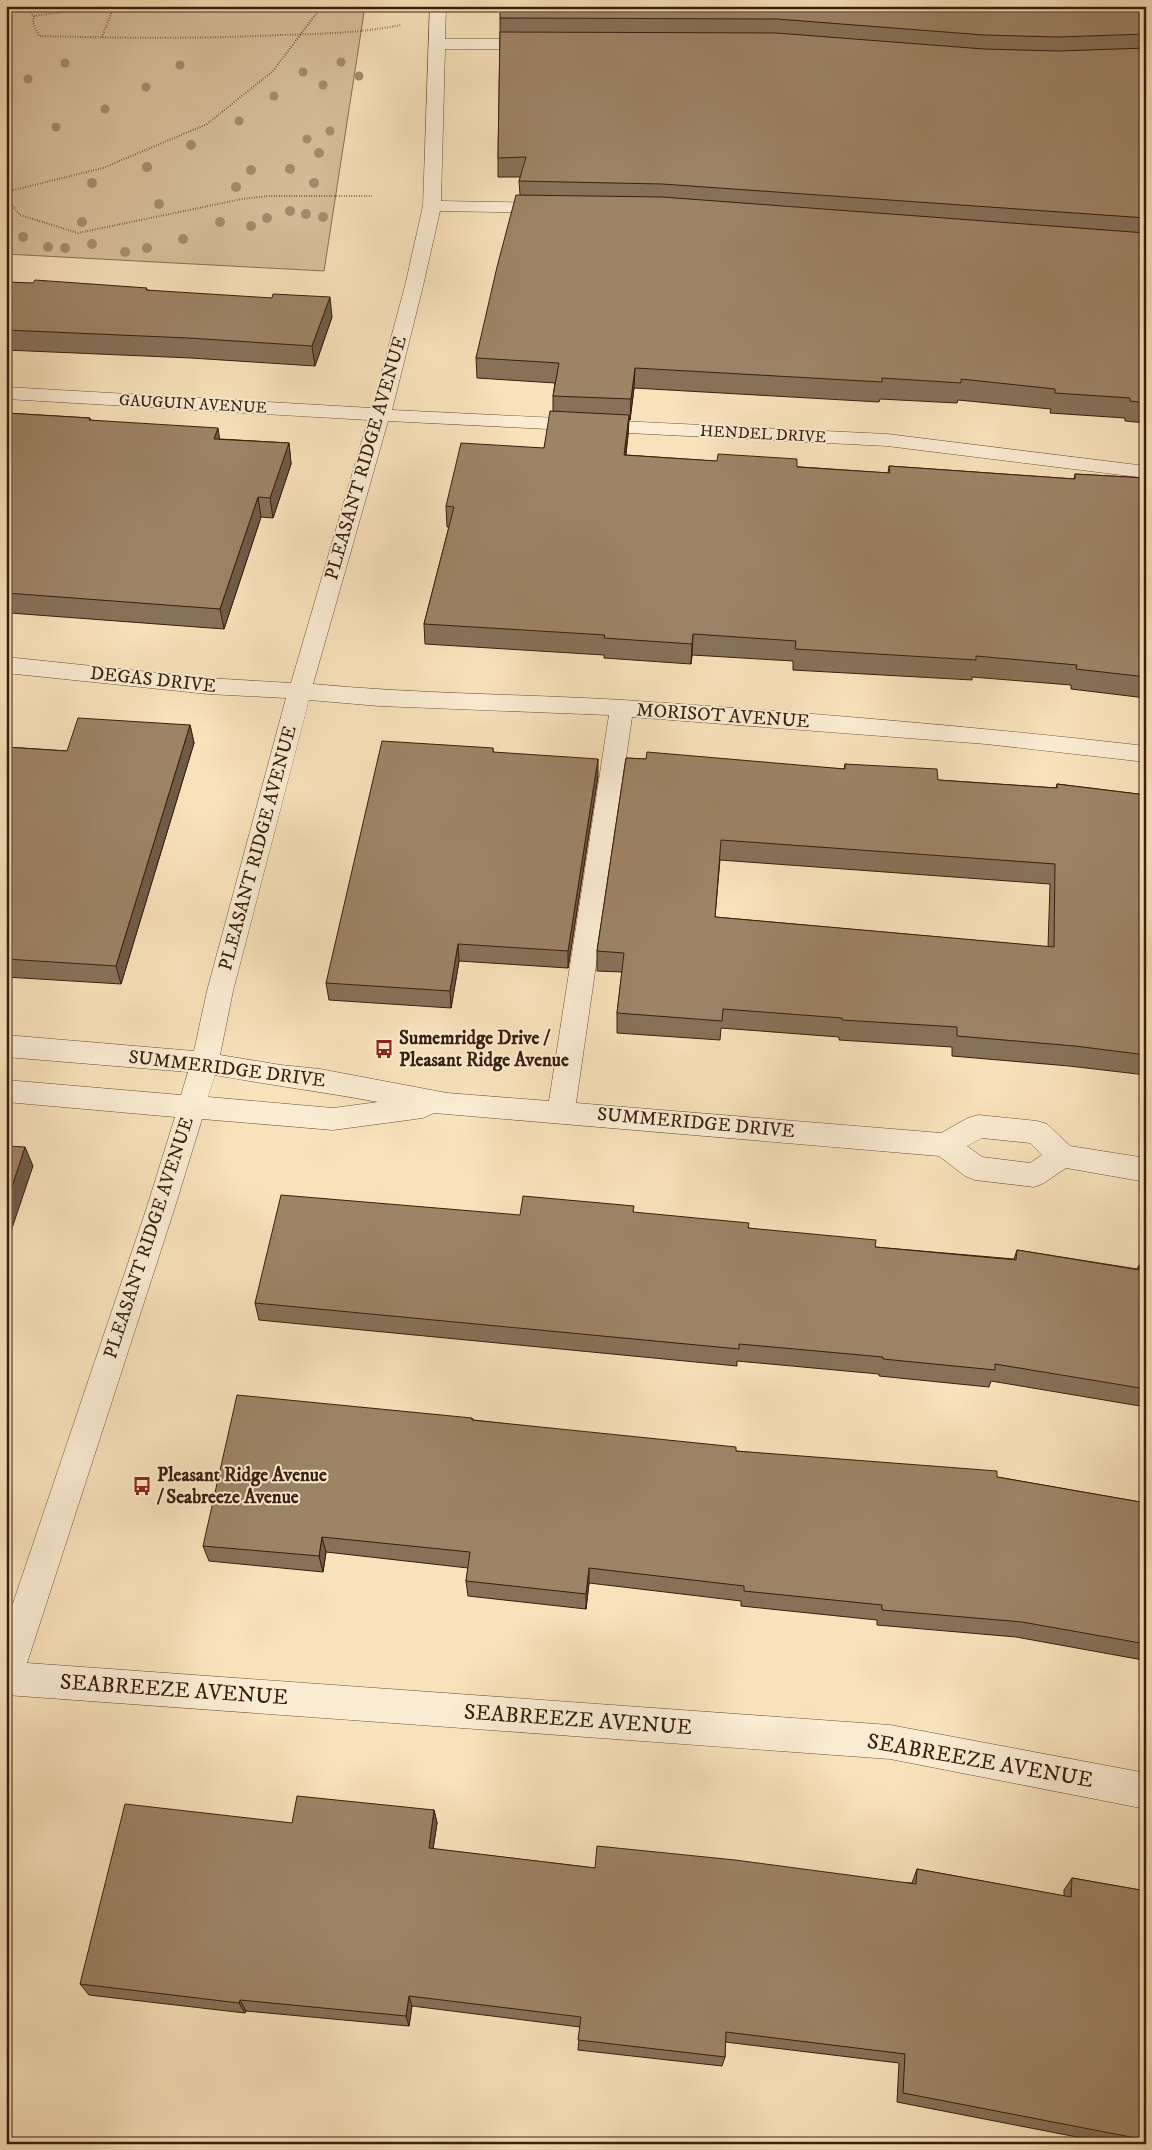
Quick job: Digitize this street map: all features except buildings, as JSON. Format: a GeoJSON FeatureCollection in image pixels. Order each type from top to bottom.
{"type":"FeatureCollection","features":[{"type":"Feature","properties":{"kind":"street","name":"PLEASANT RIDGE AVENUE"},"geometry":{"type":"LineString","coordinates":[[6,1677],[160,1210],[205,1063],[220,992],[300,691],[380,415],[414,286],[432,206],[438,6]]}},
{"type":"Feature","properties":{"kind":"street"},"geometry":{"type":"LineString","coordinates":[[436,44],[557,44]]}},
{"type":"Feature","properties":{"kind":"street"},"geometry":{"type":"LineString","coordinates":[[432,206],[565,208]]}},
{"type":"Feature","properties":{"kind":"street","name":"GAUGUIN AVENUE"},"geometry":{"type":"LineString","coordinates":[[6,393],[380,415]]}},
{"type":"Feature","properties":{"kind":"street","name":"HENDEL DRIVE"},"geometry":{"type":"LineString","coordinates":[[380,415],[887,440],[1146,472]]}},
{"type":"Feature","properties":{"kind":"street","name":"DEGAS DRIVE"},"geometry":{"type":"LineString","coordinates":[[6,665],[208,686],[300,691]]}},
{"type":"Feature","properties":{"kind":"street","name":"MORISOT AVENUE"},"geometry":{"type":"LineString","coordinates":[[300,691],[379,698],[622,708],[986,736],[1146,754]]}},
{"type":"Feature","properties":{"kind":"street"},"geometry":{"type":"LineString","coordinates":[[561,1112],[622,708]]}},
{"type":"Feature","properties":{"kind":"street","name":"SUMMERIDGE DRIVE"},"geometry":{"type":"LineString","coordinates":[[6,1046],[205,1063],[280,1076],[320,1080],[447,1104],[945,1145]]}},
{"type":"Feature","properties":{"kind":"street","name":"SUMMERIDGE DRIVE"},"geometry":{"type":"LineString","coordinates":[[6,1091],[332,1119],[447,1104]]}},
{"type":"Feature","properties":{"kind":"street"},"geometry":{"type":"LineString","coordinates":[[1062,1156],[1034,1175],[975,1168],[945,1145],[978,1126],[1037,1132],[1062,1156],[1146,1170]]}},
{"type":"Feature","properties":{"kind":"street","name":"SEABREEZE AVENUE"},"geometry":{"type":"LineString","coordinates":[[6,1677],[890,1742],[1146,1791]]}},
{"type":"Feature","properties":{"kind":"path"},"geometry":{"type":"LineString","coordinates":[[23,6],[34,16]]}},
{"type":"Feature","properties":{"kind":"path"},"geometry":{"type":"LineString","coordinates":[[34,16],[105,6]]}},
{"type":"Feature","properties":{"kind":"path"},"geometry":{"type":"LineString","coordinates":[[102,37],[114,6]]}},
{"type":"Feature","properties":{"kind":"path"},"geometry":{"type":"LineString","coordinates":[[6,192],[103,168],[208,124],[273,71],[322,6]]}},
{"type":"Feature","properties":{"kind":"path"},"geometry":{"type":"LineString","coordinates":[[34,16],[33,23],[39,36],[171,38],[374,31],[402,25]]}},
{"type":"Feature","properties":{"kind":"path"},"geometry":{"type":"LineString","coordinates":[[6,198],[20,215],[78,232],[233,201],[268,196],[372,196]]}},
{"type":"Feature","properties":{"kind":"shaded area"},"geometry":{"type":"Polygon","coordinates":[[[6,6],[365,6],[324,271],[6,254],[6,6]]]}},
{"type":"Feature","properties":{"kind":"place","name":"Sumemridge Drive / Pleasant Ridge Avenue"},"geometry":{"type":"Point","coordinates":[384,1049]}},
{"type":"Feature","properties":{"kind":"place","name":"Pleasant Ridge Avenue / Seabreeze Avenue"},"geometry":{"type":"Point","coordinates":[142,1486]}}]}
